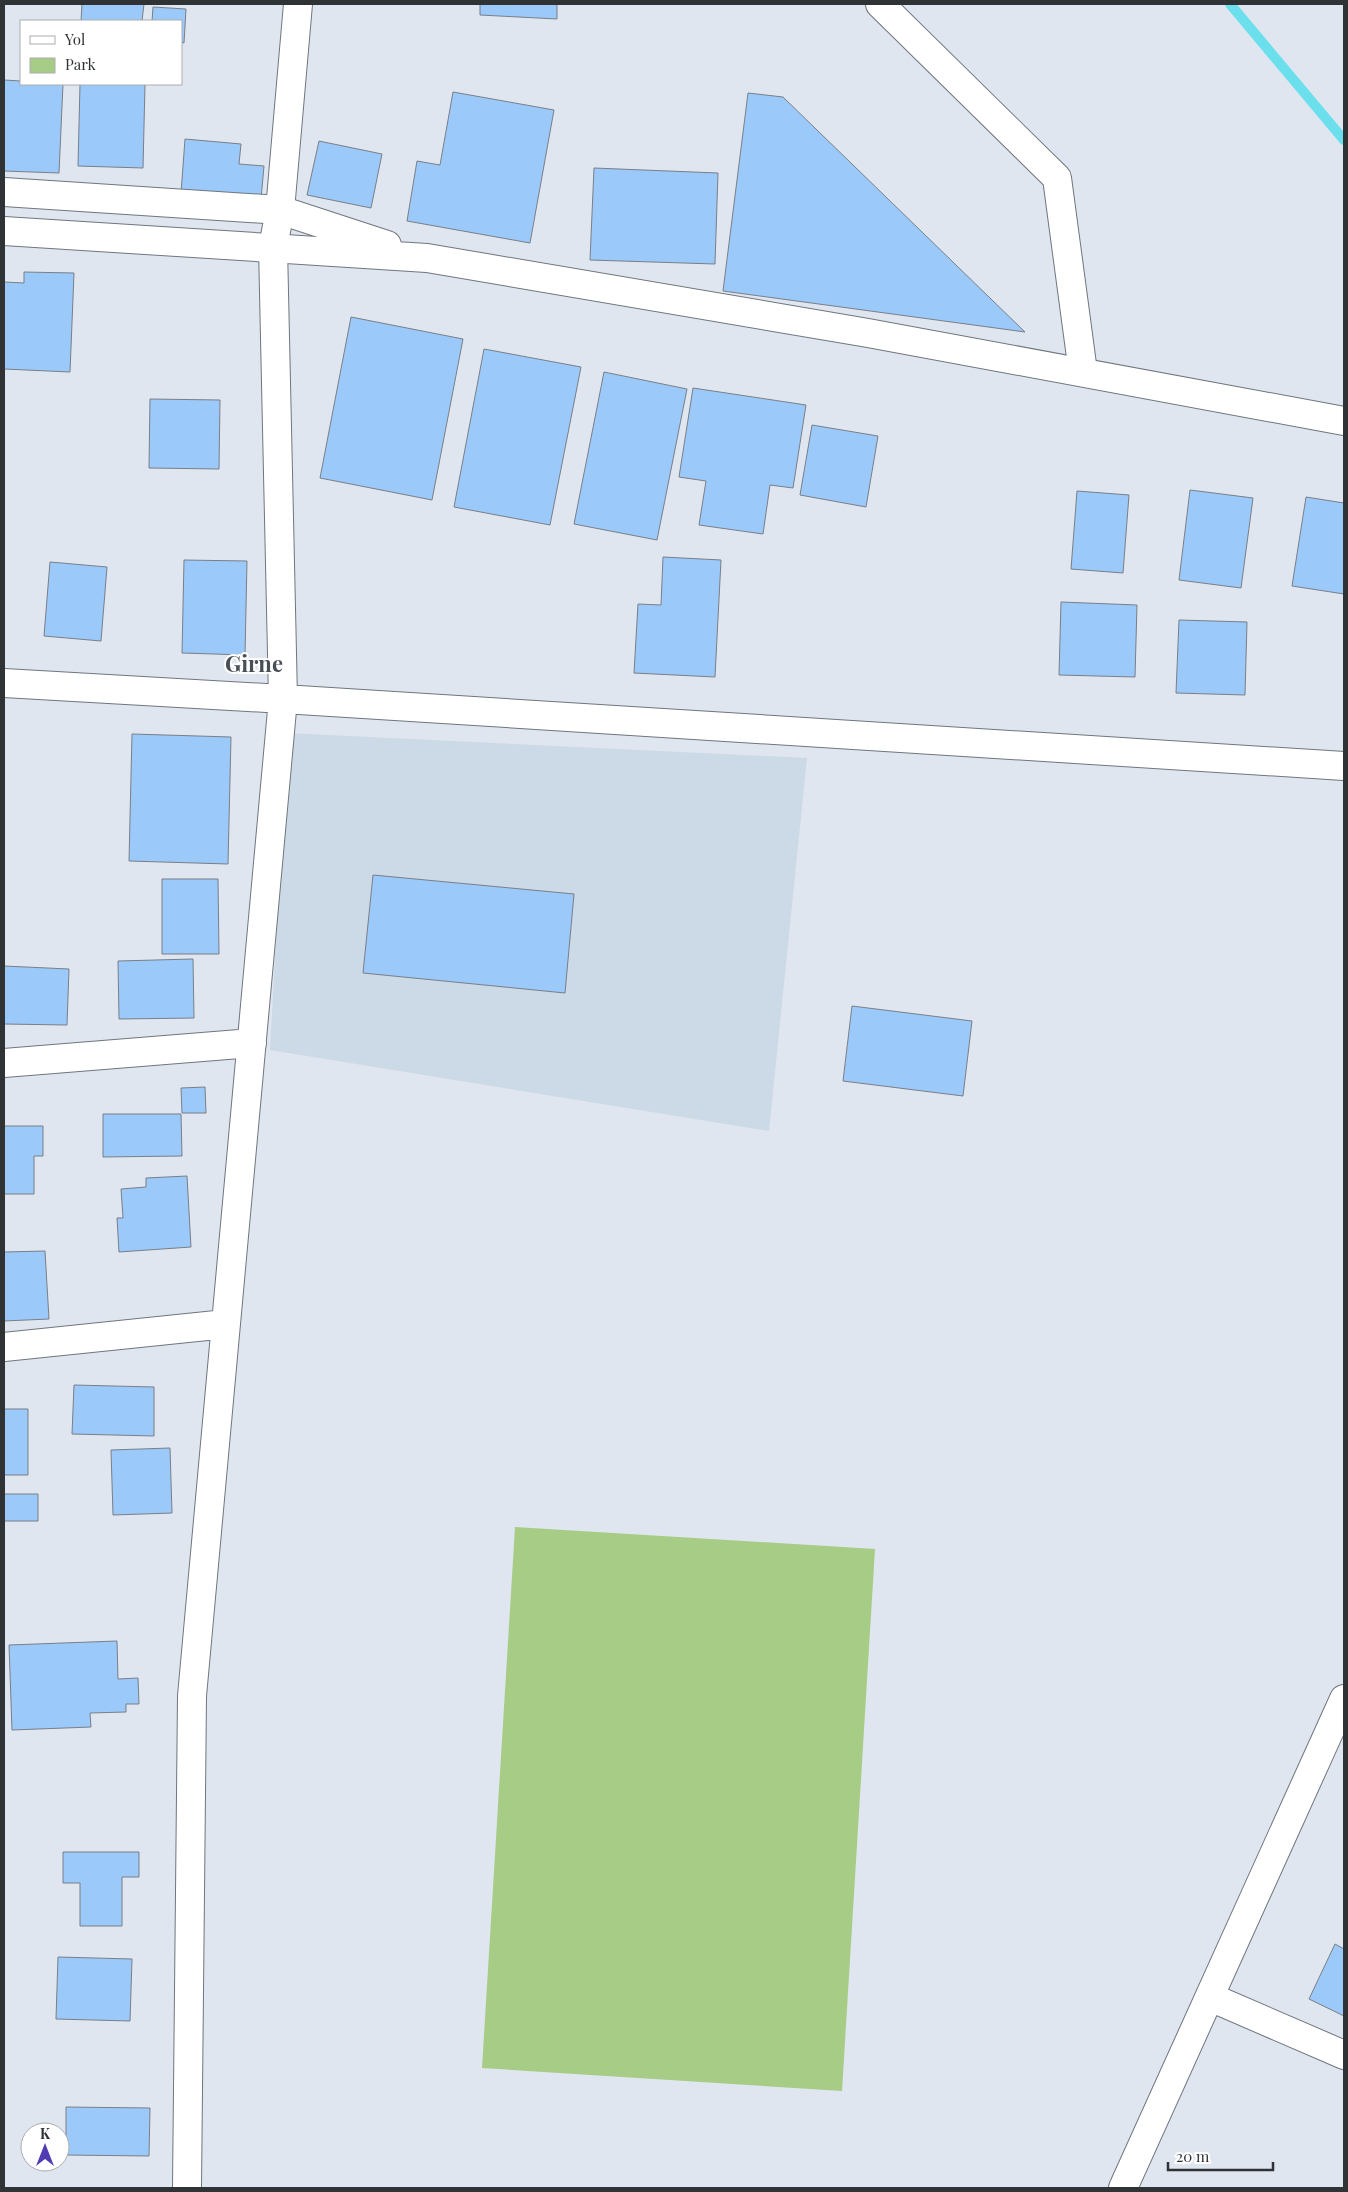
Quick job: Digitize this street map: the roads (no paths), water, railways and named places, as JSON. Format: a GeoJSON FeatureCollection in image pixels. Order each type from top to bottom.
{"type":"FeatureCollection","features":[{"type":"Feature","properties":{"kind":"street"},"geometry":{"type":"LineString","coordinates":[[187,2188],[192,1696],[283,699],[273,247],[280,210],[298,4]]}},
{"type":"Feature","properties":{"kind":"street"},"geometry":{"type":"LineString","coordinates":[[880,4],[1057,178],[1082,372]]}},
{"type":"Feature","properties":{"kind":"street"},"geometry":{"type":"LineString","coordinates":[[4,192],[280,210],[427,258]]}},
{"type":"Feature","properties":{"kind":"street"},"geometry":{"type":"LineString","coordinates":[[4,231],[427,258],[858,331],[1344,421]]}},
{"type":"Feature","properties":{"kind":"street"},"geometry":{"type":"LineString","coordinates":[[4,683],[1344,766]]}},
{"type":"Feature","properties":{"kind":"street"},"geometry":{"type":"LineString","coordinates":[[4,1063],[252,1043]]}},
{"type":"Feature","properties":{"kind":"street"},"geometry":{"type":"LineString","coordinates":[[4,1348],[226,1324]]}},
{"type":"Feature","properties":{"kind":"street"},"geometry":{"type":"LineString","coordinates":[[1124,2188],[1344,1699]]}},
{"type":"Feature","properties":{"kind":"street"},"geometry":{"type":"LineString","coordinates":[[1210,1997],[1344,2055]]}},
{"type":"Feature","properties":{"kind":"waterway"},"geometry":{"type":"LineString","coordinates":[[1230,4],[1344,140]]}},
{"type":"Feature","properties":{"kind":"district","name":"Girne"},"geometry":{"type":"Point","coordinates":[254,664]}}]}
